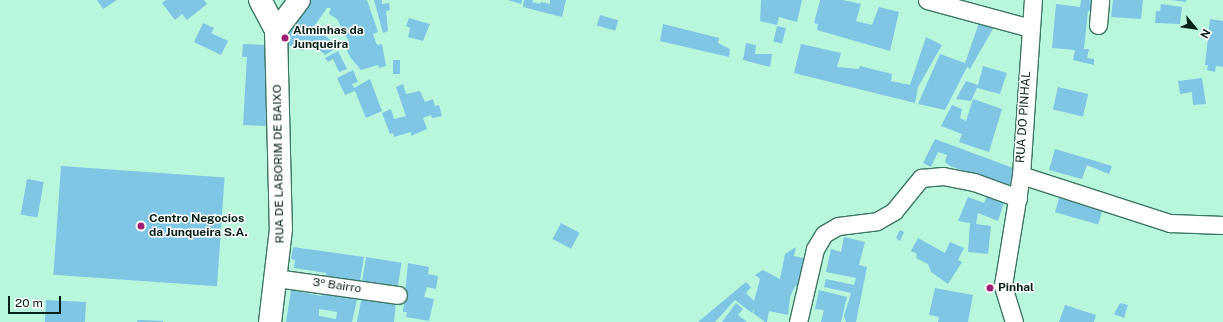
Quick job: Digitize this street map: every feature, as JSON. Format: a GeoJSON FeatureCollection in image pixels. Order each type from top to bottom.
{"type":"FeatureCollection","features":[{"type":"Feature","properties":{"kind":"main road"},"geometry":{"type":"LineString","coordinates":[[260,0],[276,30]]}},
{"type":"Feature","properties":{"kind":"main road","name":"RUA DE LABORIM DE BAIXO"},"geometry":{"type":"LineString","coordinates":[[270,322],[276,278],[281,211],[276,30]]}},
{"type":"Feature","properties":{"kind":"street"},"geometry":{"type":"LineString","coordinates":[[276,30],[299,0]]}},
{"type":"Feature","properties":{"kind":"street"},"geometry":{"type":"LineString","coordinates":[[927,0],[1030,28]]}},
{"type":"Feature","properties":{"kind":"street","name":"RUA DO PINHAL"},"geometry":{"type":"LineString","coordinates":[[1033,0],[1021,175],[1170,223],[1223,225]]}},
{"type":"Feature","properties":{"kind":"street"},"geometry":{"type":"LineString","coordinates":[[1098,25],[1100,0]]}},
{"type":"Feature","properties":{"kind":"street"},"geometry":{"type":"LineString","coordinates":[[1014,322],[1004,285],[1007,250],[1018,198],[1021,175]]}},
{"type":"Feature","properties":{"kind":"street"},"geometry":{"type":"LineString","coordinates":[[798,322],[815,249],[824,234],[838,226],[877,221],[894,211],[921,178],[943,176],[974,182],[1018,198]]}},
{"type":"Feature","properties":{"kind":"street","name":"3º Bairro"},"geometry":{"type":"LineString","coordinates":[[276,278],[398,295]]}},
{"type":"Feature","properties":{"kind":"building"},"geometry":{"type":"Polygon","coordinates":[[[97,0],[117,0],[103,9],[97,0]]]}},
{"type":"Feature","properties":{"kind":"building"},"geometry":{"type":"Polygon","coordinates":[[[166,0],[204,0],[207,4],[187,20],[182,14],[175,20],[162,3],[166,0]]]}},
{"type":"Feature","properties":{"kind":"building"},"geometry":{"type":"Polygon","coordinates":[[[304,0],[367,0],[378,32],[373,34],[377,45],[382,44],[386,66],[379,68],[378,65],[361,70],[350,57],[344,44],[349,42],[337,19],[329,14],[331,8],[327,8],[310,32],[314,27],[333,42],[335,49],[325,55],[310,41],[303,51],[282,42],[304,0]]]}},
{"type":"Feature","properties":{"kind":"building"},"geometry":{"type":"Polygon","coordinates":[[[374,0],[382,0],[382,4],[389,3],[390,10],[386,11],[388,31],[383,33],[374,0]]]}},
{"type":"Feature","properties":{"kind":"building"},"geometry":{"type":"Polygon","coordinates":[[[508,0],[522,0],[521,4],[508,0]]]}},
{"type":"Feature","properties":{"kind":"building"},"geometry":{"type":"Polygon","coordinates":[[[524,0],[533,0],[532,2],[540,4],[541,2],[550,4],[550,0],[566,0],[562,17],[523,7],[524,0]]]}},
{"type":"Feature","properties":{"kind":"building"},"geometry":{"type":"Polygon","coordinates":[[[761,0],[802,0],[797,22],[779,17],[777,25],[760,21],[761,0]]]}},
{"type":"Feature","properties":{"kind":"building"},"geometry":{"type":"Polygon","coordinates":[[[820,0],[843,0],[861,4],[856,21],[872,25],[879,7],[899,12],[890,51],[817,30],[818,24],[814,23],[820,0]]]}},
{"type":"Feature","properties":{"kind":"building"},"geometry":{"type":"Polygon","coordinates":[[[1081,0],[1094,0],[1093,12],[1088,11],[1084,49],[1089,49],[1087,58],[1094,59],[1094,65],[1073,60],[1075,50],[1052,48],[1056,4],[1080,7],[1081,0]]]}},
{"type":"Feature","properties":{"kind":"building"},"geometry":{"type":"Polygon","coordinates":[[[1113,0],[1143,0],[1141,19],[1111,17],[1113,0]]]}},
{"type":"Feature","properties":{"kind":"building"},"geometry":{"type":"Polygon","coordinates":[[[1170,0],[1186,0],[1186,2],[1170,0]]]}},
{"type":"Feature","properties":{"kind":"building"},"geometry":{"type":"Polygon","coordinates":[[[1161,4],[1182,7],[1180,24],[1155,23],[1156,11],[1160,11],[1161,4]]]}},
{"type":"Feature","properties":{"kind":"building"},"geometry":{"type":"Polygon","coordinates":[[[600,15],[618,20],[615,31],[597,26],[600,15]]]}},
{"type":"Feature","properties":{"kind":"building"},"geometry":{"type":"Polygon","coordinates":[[[409,18],[430,24],[423,41],[408,37],[410,28],[406,26],[409,18]]]}},
{"type":"Feature","properties":{"kind":"building"},"geometry":{"type":"Polygon","coordinates":[[[1210,19],[1223,21],[1223,67],[1216,66],[1215,72],[1207,70],[1208,65],[1205,65],[1210,19]]]}},
{"type":"Feature","properties":{"kind":"building"},"geometry":{"type":"Polygon","coordinates":[[[980,20],[992,23],[994,27],[970,69],[967,67],[945,110],[918,104],[940,54],[965,63],[980,20]]]}},
{"type":"Feature","properties":{"kind":"building"},"geometry":{"type":"Polygon","coordinates":[[[203,23],[214,28],[211,33],[228,41],[221,55],[194,42],[203,23]]]}},
{"type":"Feature","properties":{"kind":"building"},"geometry":{"type":"Polygon","coordinates":[[[663,24],[719,38],[718,43],[730,49],[729,57],[660,41],[663,24]]]}},
{"type":"Feature","properties":{"kind":"building"},"geometry":{"type":"Polygon","coordinates":[[[777,26],[786,28],[782,44],[773,42],[777,26]]]}},
{"type":"Feature","properties":{"kind":"building"},"geometry":{"type":"Polygon","coordinates":[[[926,37],[942,45],[918,87],[915,103],[794,73],[801,44],[841,53],[837,67],[859,69],[860,66],[892,74],[891,81],[910,85],[926,37]]]}},
{"type":"Feature","properties":{"kind":"building"},"geometry":{"type":"Polygon","coordinates":[[[746,43],[756,45],[755,54],[772,54],[770,67],[743,60],[746,43]]]}},
{"type":"Feature","properties":{"kind":"building"},"geometry":{"type":"Polygon","coordinates":[[[243,44],[268,45],[268,126],[243,125],[247,57],[242,57],[243,44]]]}},
{"type":"Feature","properties":{"kind":"building"},"geometry":{"type":"Polygon","coordinates":[[[338,51],[347,69],[339,72],[333,59],[328,62],[325,58],[338,51]]]}},
{"type":"Feature","properties":{"kind":"building"},"geometry":{"type":"Polygon","coordinates":[[[393,60],[400,60],[400,74],[393,74],[393,60]]]}},
{"type":"Feature","properties":{"kind":"building"},"geometry":{"type":"Polygon","coordinates":[[[983,66],[1007,73],[1000,94],[977,88],[971,101],[956,99],[966,81],[978,85],[983,66]]]}},
{"type":"Feature","properties":{"kind":"building"},"geometry":{"type":"Polygon","coordinates":[[[353,70],[358,82],[352,84],[354,88],[370,79],[382,111],[366,118],[355,91],[345,95],[337,78],[353,70]]]}},
{"type":"Feature","properties":{"kind":"building"},"geometry":{"type":"Polygon","coordinates":[[[1202,78],[1206,104],[1193,105],[1192,92],[1180,94],[1178,81],[1202,78]]]}},
{"type":"Feature","properties":{"kind":"building"},"geometry":{"type":"Polygon","coordinates":[[[403,84],[406,94],[420,91],[425,102],[433,99],[435,106],[439,105],[442,116],[432,118],[431,115],[423,118],[427,129],[411,136],[411,132],[394,137],[393,133],[390,134],[382,113],[391,109],[394,119],[406,116],[396,87],[403,84]]]}},
{"type":"Feature","properties":{"kind":"building"},"geometry":{"type":"Polygon","coordinates":[[[1058,87],[1088,94],[1083,116],[1053,109],[1058,87]]]}},
{"type":"Feature","properties":{"kind":"building"},"geometry":{"type":"Polygon","coordinates":[[[973,99],[1002,109],[989,152],[959,142],[962,134],[941,126],[952,105],[962,109],[960,118],[966,121],[973,99]]]}},
{"type":"Feature","properties":{"kind":"building"},"geometry":{"type":"Polygon","coordinates":[[[935,139],[1016,169],[1009,186],[950,166],[945,162],[947,155],[938,152],[931,167],[923,163],[935,139]]]}},
{"type":"Feature","properties":{"kind":"building"},"geometry":{"type":"Polygon","coordinates":[[[1055,149],[1112,166],[1109,174],[1087,165],[1082,179],[1049,170],[1055,149]]]}},
{"type":"Feature","properties":{"kind":"building","name":"Centro Negocios da Junqueira S.A."},"geometry":{"type":"Polygon","coordinates":[[[61,166],[225,177],[217,286],[53,275],[61,166]]]}},
{"type":"Feature","properties":{"kind":"building"},"geometry":{"type":"Polygon","coordinates":[[[27,179],[44,182],[37,217],[21,214],[27,179]]]}},
{"type":"Feature","properties":{"kind":"building"},"geometry":{"type":"Polygon","coordinates":[[[1061,191],[1104,203],[1098,225],[1055,212],[1061,191]]]}},
{"type":"Feature","properties":{"kind":"building"},"geometry":{"type":"Polygon","coordinates":[[[987,196],[1004,202],[998,221],[978,213],[976,224],[991,226],[988,254],[968,252],[970,223],[958,221],[968,197],[984,203],[987,196]]]}},
{"type":"Feature","properties":{"kind":"building"},"geometry":{"type":"Polygon","coordinates":[[[561,223],[580,233],[571,249],[553,239],[561,223]]]}},
{"type":"Feature","properties":{"kind":"building"},"geometry":{"type":"Polygon","coordinates":[[[900,230],[904,232],[900,241],[896,238],[900,230]]]}},
{"type":"Feature","properties":{"kind":"building"},"geometry":{"type":"Polygon","coordinates":[[[844,237],[865,242],[859,265],[867,267],[856,322],[846,322],[844,316],[851,293],[824,287],[826,279],[854,285],[856,278],[826,272],[831,249],[841,252],[844,237]]]}},
{"type":"Feature","properties":{"kind":"building"},"geometry":{"type":"Polygon","coordinates":[[[918,238],[945,253],[950,242],[964,248],[958,260],[962,262],[948,284],[931,272],[928,264],[916,258],[917,254],[911,251],[918,238]]]}},
{"type":"Feature","properties":{"kind":"building"},"geometry":{"type":"Polygon","coordinates":[[[293,247],[364,257],[360,281],[326,277],[326,273],[294,268],[295,260],[291,259],[293,247]]]}},
{"type":"Feature","properties":{"kind":"building"},"geometry":{"type":"Polygon","coordinates":[[[796,247],[794,256],[807,259],[801,288],[795,286],[790,297],[788,315],[769,311],[767,322],[765,322],[753,313],[755,308],[752,313],[735,300],[715,322],[698,322],[746,282],[751,287],[746,293],[754,301],[760,279],[755,275],[763,270],[780,279],[785,254],[796,247]]]}},
{"type":"Feature","properties":{"kind":"building"},"geometry":{"type":"Polygon","coordinates":[[[366,257],[402,263],[398,287],[362,282],[366,257]]]}},
{"type":"Feature","properties":{"kind":"building"},"geometry":{"type":"Polygon","coordinates":[[[408,263],[429,267],[428,274],[438,276],[436,289],[427,287],[424,297],[434,299],[429,321],[406,317],[407,312],[403,312],[408,263]]]}},
{"type":"Feature","properties":{"kind":"building"},"geometry":{"type":"Polygon","coordinates":[[[935,288],[973,295],[968,322],[938,322],[939,317],[929,315],[935,288]]]}},
{"type":"Feature","properties":{"kind":"building"},"geometry":{"type":"Polygon","coordinates":[[[291,290],[322,296],[322,291],[358,295],[352,322],[286,322],[291,290]],[[319,309],[319,316],[336,319],[337,312],[319,309]]]}},
{"type":"Feature","properties":{"kind":"building"},"geometry":{"type":"Polygon","coordinates":[[[819,290],[847,297],[841,322],[821,322],[824,310],[815,309],[819,290]]]}},
{"type":"Feature","properties":{"kind":"building"},"geometry":{"type":"Polygon","coordinates":[[[362,296],[396,301],[394,322],[357,322],[362,296]]]}},
{"type":"Feature","properties":{"kind":"building"},"geometry":{"type":"Polygon","coordinates":[[[46,300],[86,302],[85,322],[45,322],[46,300]]]}},
{"type":"Feature","properties":{"kind":"building"},"geometry":{"type":"Polygon","coordinates":[[[736,303],[743,309],[738,315],[747,322],[722,322],[736,303]]]}},
{"type":"Feature","properties":{"kind":"building"},"geometry":{"type":"Polygon","coordinates":[[[1120,303],[1128,305],[1124,318],[1114,314],[1120,303]]]}},
{"type":"Feature","properties":{"kind":"building"},"geometry":{"type":"Polygon","coordinates":[[[1065,305],[1096,315],[1094,322],[1059,322],[1065,305]]]}},
{"type":"Feature","properties":{"kind":"building"},"geometry":{"type":"Polygon","coordinates":[[[138,320],[163,321],[163,322],[137,322],[138,320]]]}},
{"type":"Feature","properties":{"kind":"place","name":"Alminhas da Junqueira"},"geometry":{"type":"Point","coordinates":[285,38]}},
{"type":"Feature","properties":{"kind":"place","name":"Centro Negocios da Junqueira S.A."},"geometry":{"type":"Point","coordinates":[141,226]}},
{"type":"Feature","properties":{"kind":"place","name":"Pinhal"},"geometry":{"type":"Point","coordinates":[990,288]}}]}
